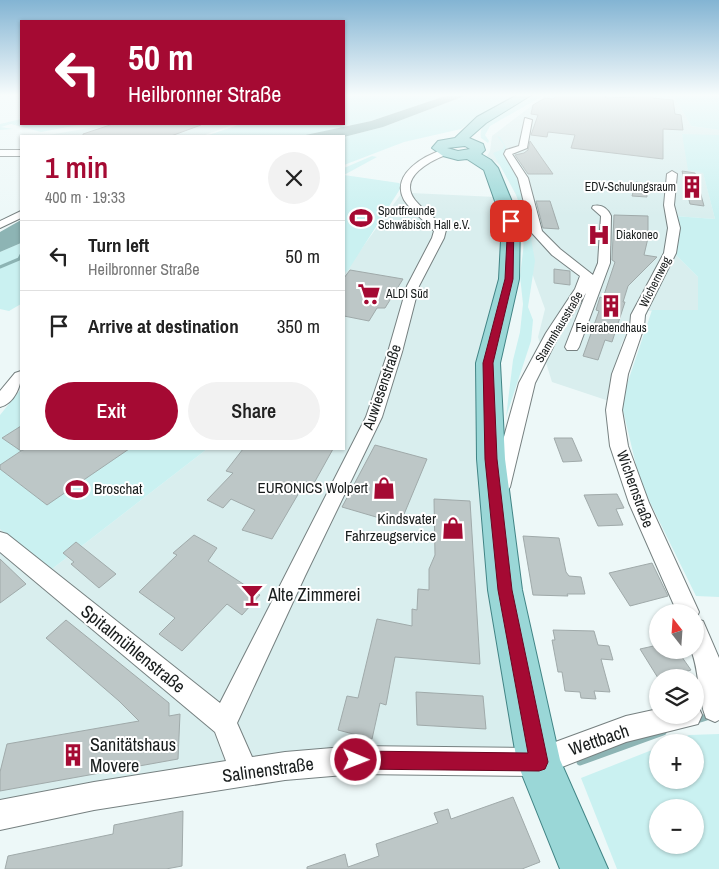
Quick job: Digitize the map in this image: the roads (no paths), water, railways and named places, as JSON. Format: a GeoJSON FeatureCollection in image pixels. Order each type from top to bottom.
{"type":"FeatureCollection","features":[{"type":"Feature","properties":{"kind":"main road"},"geometry":{"type":"LineString","coordinates":[[469,135],[458,149],[486,163],[491,168],[511,221],[509,279],[488,363],[491,459],[505,590],[539,762],[584,869]]}},
{"type":"Feature","properties":{"kind":"main road"},"geometry":{"type":"LineString","coordinates":[[558,810],[575,869]]}},
{"type":"Feature","properties":{"kind":"street","name":"Stammhausstraße"},"geometry":{"type":"LineString","coordinates":[[495,510],[527,383],[553,332],[582,289],[587,275],[556,252],[538,232],[523,178],[508,154],[523,148],[525,135]]}},
{"type":"Feature","properties":{"kind":"street","name":"Auwiesenstraße"},"geometry":{"type":"LineString","coordinates":[[224,723],[294,576],[374,417],[396,352],[414,286],[438,238],[440,230],[409,199],[406,192],[407,179],[412,169],[420,163],[458,149]]}},
{"type":"Feature","properties":{"kind":"street"},"geometry":{"type":"LineString","coordinates":[[0,153],[20,153]]}},
{"type":"Feature","properties":{"kind":"street","name":"Wichernweg"},"geometry":{"type":"LineString","coordinates":[[627,359],[638,327],[638,315],[670,253],[674,228],[669,205],[672,174]]}},
{"type":"Feature","properties":{"kind":"street"},"geometry":{"type":"LineString","coordinates":[[572,347],[604,263],[606,216],[604,212],[596,208]]}},
{"type":"Feature","properties":{"kind":"street"},"geometry":{"type":"LineString","coordinates":[[0,225],[20,215]]}},
{"type":"Feature","properties":{"kind":"street","name":"Wichernstraße"},"geometry":{"type":"LineString","coordinates":[[627,359],[620,374],[614,410],[619,446],[639,503],[684,604]]}},
{"type":"Feature","properties":{"kind":"street"},"geometry":{"type":"LineString","coordinates":[[0,402],[20,377]]}},
{"type":"Feature","properties":{"kind":"street","name":"Spitalmühlenstraße"},"geometry":{"type":"LineString","coordinates":[[0,540],[224,723],[245,773]]}},
{"type":"Feature","properties":{"kind":"street"},"geometry":{"type":"LineString","coordinates":[[704,651],[708,661],[710,710]]}},
{"type":"Feature","properties":{"kind":"street","name":"Wettbach"},"geometry":{"type":"LineString","coordinates":[[539,762],[626,729],[649,724]]}},
{"type":"Feature","properties":{"kind":"street","name":"Salinenstraße"},"geometry":{"type":"LineString","coordinates":[[0,815],[94,796],[285,766],[356,760],[539,762]]}},
{"type":"Feature","properties":{"kind":"waterway"},"geometry":{"type":"LineString","coordinates":[[0,156],[20,156]]}},
{"type":"Feature","properties":{"kind":"waterway"},"geometry":{"type":"LineString","coordinates":[[0,267],[20,257]]}},
{"type":"Feature","properties":{"kind":"waterway","name":"Wettbach"},"geometry":{"type":"LineString","coordinates":[[704,718],[719,713]]}},
{"type":"Feature","properties":{"kind":"waterway","name":"Wettbach"},"geometry":{"type":"LineString","coordinates":[[580,762],[663,732]]}},
{"type":"Feature","properties":{"kind":"place","name":"EDV-Schulungsraum"},"geometry":{"type":"Point","coordinates":[692,187]}},
{"type":"Feature","properties":{"kind":"place","name":"Sportfreunde Schwäbisch Hall e.V."},"geometry":{"type":"Point","coordinates":[361,218]}},
{"type":"Feature","properties":{"kind":"place","name":"Diakoneo"},"geometry":{"type":"Point","coordinates":[599,235]}},
{"type":"Feature","properties":{"kind":"place","name":"ALDI Süd"},"geometry":{"type":"Point","coordinates":[369,294]}},
{"type":"Feature","properties":{"kind":"place","name":"Feierabendhaus"},"geometry":{"type":"Point","coordinates":[611,306]}},
{"type":"Feature","properties":{"kind":"place","name":"EURONICS Wolpert"},"geometry":{"type":"Point","coordinates":[384,488]}},
{"type":"Feature","properties":{"kind":"place","name":"Broschat"},"geometry":{"type":"Point","coordinates":[77,489]}},
{"type":"Feature","properties":{"kind":"place","name":"Kindsvater Fahrzeugservice"},"geometry":{"type":"Point","coordinates":[453,528]}},
{"type":"Feature","properties":{"kind":"place","name":"Alte Zimmerei"},"geometry":{"type":"Point","coordinates":[252,595]}},
{"type":"Feature","properties":{"kind":"place","name":"Sanitätshaus Movere"},"geometry":{"type":"Point","coordinates":[73,755]}}]}
